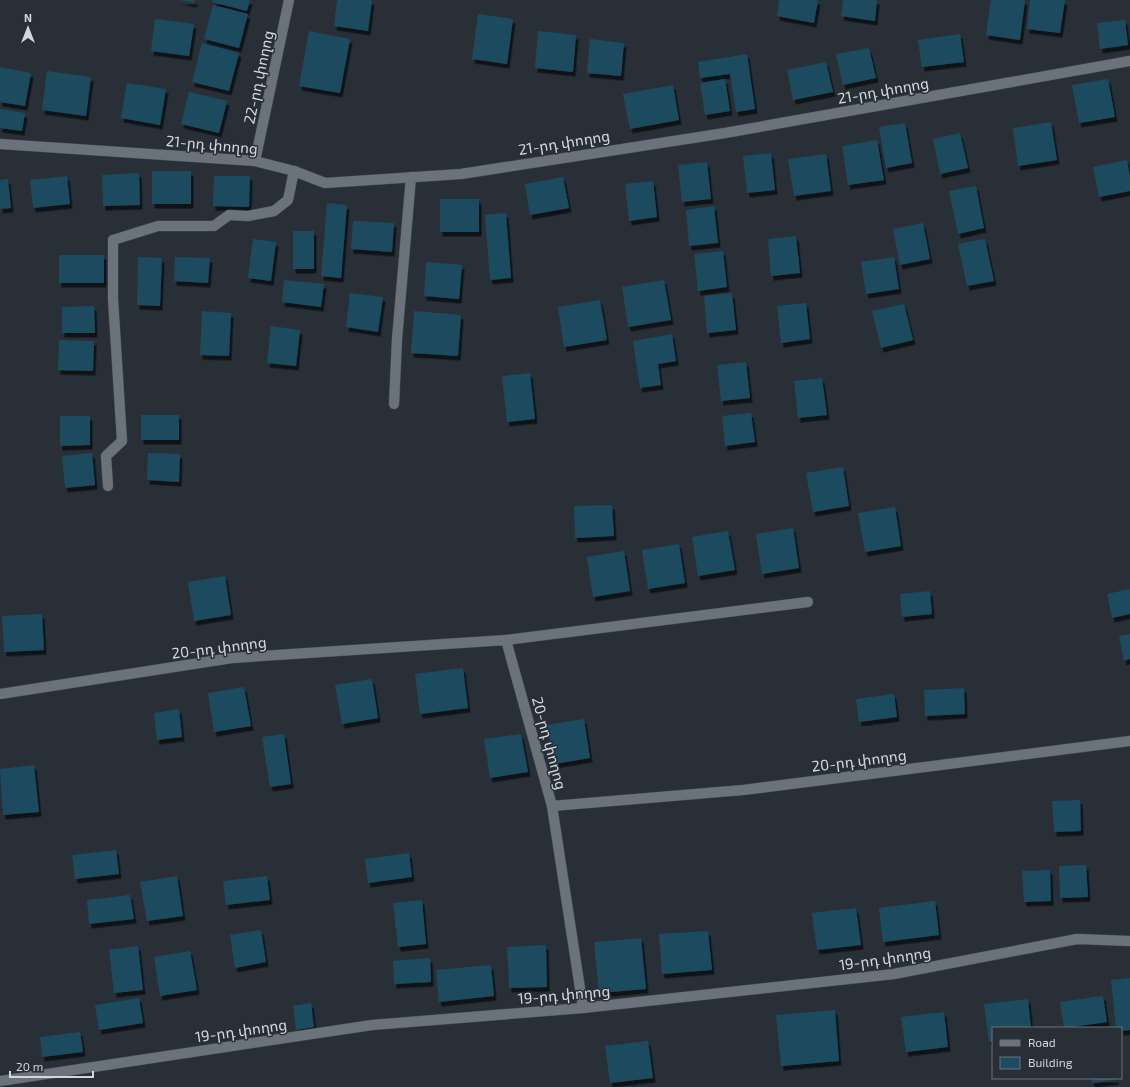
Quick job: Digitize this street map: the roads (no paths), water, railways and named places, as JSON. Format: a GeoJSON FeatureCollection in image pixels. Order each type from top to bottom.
{"type":"FeatureCollection","features":[{"type":"Feature","properties":{"kind":"street","name":"22-րդ փողոց"},"geometry":{"type":"LineString","coordinates":[[255,161],[289,0]]}},
{"type":"Feature","properties":{"kind":"street","name":"21-րդ փողոց"},"geometry":{"type":"LineString","coordinates":[[0,144],[255,161],[294,171],[325,183],[461,174],[726,133],[1130,61]]}},
{"type":"Feature","properties":{"kind":"street"},"geometry":{"type":"LineString","coordinates":[[108,486],[106,456],[122,441],[113,299],[113,240],[158,226],[214,226],[229,215],[248,216],[274,211],[288,200],[294,171]]}},
{"type":"Feature","properties":{"kind":"street"},"geometry":{"type":"LineString","coordinates":[[394,404],[397,339],[411,177]]}},
{"type":"Feature","properties":{"kind":"street"},"geometry":{"type":"LineString","coordinates":[[506,640],[808,602]]}},
{"type":"Feature","properties":{"kind":"street","name":"20-րդ փողոց"},"geometry":{"type":"LineString","coordinates":[[0,694],[232,658],[506,640],[552,806],[743,790],[1130,741]]}},
{"type":"Feature","properties":{"kind":"street"},"geometry":{"type":"LineString","coordinates":[[552,806],[583,1008]]}},
{"type":"Feature","properties":{"kind":"street","name":"19-րդ փողոց"},"geometry":{"type":"LineString","coordinates":[[0,1081],[372,1026],[583,1008],[894,974],[1077,939],[1130,941]]}}]}
